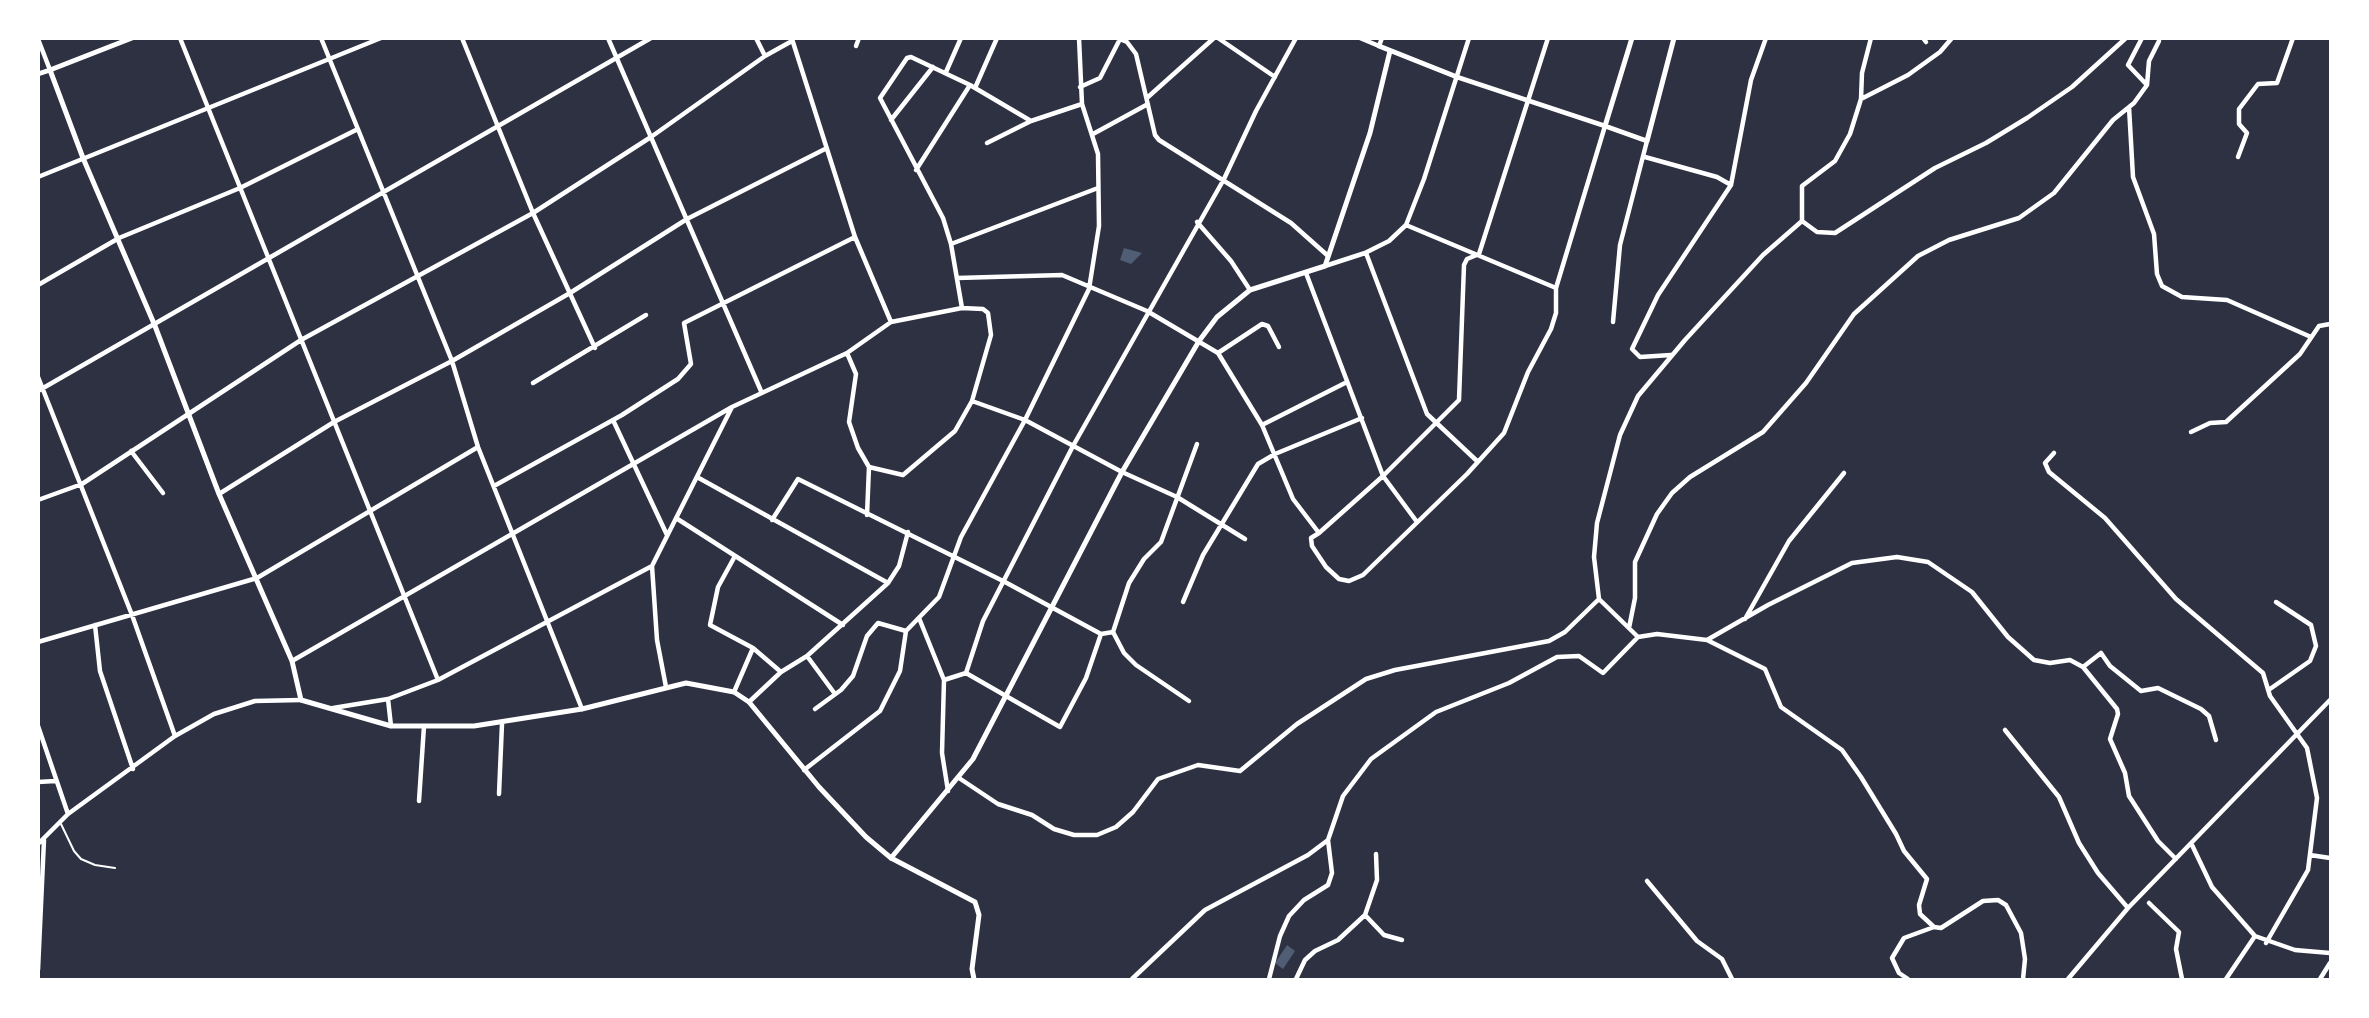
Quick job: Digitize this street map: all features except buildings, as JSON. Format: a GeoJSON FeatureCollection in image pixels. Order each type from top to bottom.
{"type":"FeatureCollection","features":[{"type":"Feature","properties":{"kind":"main road"},"geometry":{"type":"LineString","coordinates":[[38,74],[132,38]]}},
{"type":"Feature","properties":{"kind":"main road"},"geometry":{"type":"LineString","coordinates":[[1605,126],[1632,38]]}},
{"type":"Feature","properties":{"kind":"main road"},"geometry":{"type":"LineString","coordinates":[[1379,47],[1457,78],[1647,141],[1674,38]]}},
{"type":"Feature","properties":{"kind":"main road"},"geometry":{"type":"LineString","coordinates":[[891,858],[959,778],[1007,695],[1050,606],[1122,472],[1199,341],[1217,317],[1250,290],[1325,265],[1370,133],[1390,51]]}},
{"type":"Feature","properties":{"kind":"main road"},"geometry":{"type":"LineString","coordinates":[[50,70],[83,158],[155,326],[219,494],[292,661],[301,700],[391,726],[424,726],[502,724],[582,709],[695,682],[734,692],[749,702],[850,821],[891,858],[975,902],[979,915],[972,969],[974,979]]}},
{"type":"Feature","properties":{"kind":"street"},"geometry":{"type":"LineString","coordinates":[[180,38],[438,680]]}},
{"type":"Feature","properties":{"kind":"street"},"geometry":{"type":"LineString","coordinates":[[321,38],[452,361],[478,447],[582,709]]}},
{"type":"Feature","properties":{"kind":"street"},"geometry":{"type":"LineString","coordinates":[[38,177],[331,61],[381,38]]}},
{"type":"Feature","properties":{"kind":"street"},"geometry":{"type":"LineString","coordinates":[[462,38],[533,213],[595,348]]}},
{"type":"Feature","properties":{"kind":"street"},"geometry":{"type":"LineString","coordinates":[[608,38],[761,391]]}},
{"type":"Feature","properties":{"kind":"street"},"geometry":{"type":"LineString","coordinates":[[42,390],[268,259],[383,196],[652,38]]}},
{"type":"Feature","properties":{"kind":"street"},"geometry":{"type":"LineString","coordinates":[[756,38],[765,56]]}},
{"type":"Feature","properties":{"kind":"street"},"geometry":{"type":"LineString","coordinates":[[856,46],[859,38]]}},
{"type":"Feature","properties":{"kind":"street"},"geometry":{"type":"LineString","coordinates":[[946,72],[961,38]]}},
{"type":"Feature","properties":{"kind":"street"},"geometry":{"type":"LineString","coordinates":[[916,170],[973,86],[997,38]]}},
{"type":"Feature","properties":{"kind":"street"},"geometry":{"type":"LineString","coordinates":[[804,770],[880,711],[900,671],[906,631],[939,597],[961,537],[1025,420],[1089,289],[1099,226],[1098,154],[1082,104],[1079,38]]}},
{"type":"Feature","properties":{"kind":"street"},"geometry":{"type":"LineString","coordinates":[[1148,97],[1216,38],[1275,78]]}},
{"type":"Feature","properties":{"kind":"street"},"geometry":{"type":"LineString","coordinates":[[966,673],[983,621],[1073,446],[1197,222],[1224,179],[1296,38]]}},
{"type":"Feature","properties":{"kind":"street"},"geometry":{"type":"LineString","coordinates":[[1360,38],[1379,47],[1382,38]]}},
{"type":"Feature","properties":{"kind":"street"},"geometry":{"type":"LineString","coordinates":[[1325,265],[1365,253],[1389,241],[1406,225],[1469,38]]}},
{"type":"Feature","properties":{"kind":"street"},"geometry":{"type":"LineString","coordinates":[[1548,38],[1479,254],[1467,259],[1464,265],[1460,398],[1383,476],[1311,538],[1312,545],[1326,567],[1344,581],[1363,575],[1504,433],[1528,372],[1551,329],[1556,313],[1556,288],[1605,126]]}},
{"type":"Feature","properties":{"kind":"street"},"geometry":{"type":"LineString","coordinates":[[1671,355],[1640,357],[1632,349],[1658,295],[1731,185],[1751,80],[1766,38]]}},
{"type":"Feature","properties":{"kind":"street"},"geometry":{"type":"LineString","coordinates":[[1637,637],[1599,599],[1594,557],[1597,523],[1620,435],[1638,396],[1671,355],[1763,255],[1802,221],[1802,186],[1835,161],[1845,148],[1861,99],[1862,73],[1871,38]]}},
{"type":"Feature","properties":{"kind":"street"},"geometry":{"type":"LineString","coordinates":[[1861,99],[1908,75],[1940,52],[1952,38]]}},
{"type":"Feature","properties":{"kind":"street"},"geometry":{"type":"LineString","coordinates":[[1802,221],[1817,232],[1835,233],[1935,168],[1986,143],[2027,118],[2072,87],[2126,38]]}},
{"type":"Feature","properties":{"kind":"street"},"geometry":{"type":"LineString","coordinates":[[2142,38],[2128,65],[2147,85]]}},
{"type":"Feature","properties":{"kind":"street"},"geometry":{"type":"LineString","coordinates":[[2238,157],[2247,133],[2239,124],[2239,109],[2258,84],[2277,83],[2292,38]]}},
{"type":"Feature","properties":{"kind":"street"},"geometry":{"type":"LineString","coordinates":[[38,39],[50,70]]}},
{"type":"Feature","properties":{"kind":"street"},"geometry":{"type":"LineString","coordinates":[[1080,87],[1100,78],[1120,39],[1127,42],[1136,54],[1155,135],[1159,141],[1291,223],[1327,255]]}},
{"type":"Feature","properties":{"kind":"street"},"geometry":{"type":"LineString","coordinates":[[38,500],[82,484],[301,340],[533,213],[651,137],[765,56],[792,40],[855,237],[891,322]]}},
{"type":"Feature","properties":{"kind":"street"},"geometry":{"type":"LineString","coordinates":[[1629,628],[1635,598],[1634,562],[1657,513],[1672,493],[1701,470],[1735,452],[1763,432],[1806,383],[1854,314],[1918,256],[1949,240],[2019,218],[2043,204],[2066,181],[2113,120],[2129,107],[2147,85],[2149,61],[2160,41]]}},
{"type":"Feature","properties":{"kind":"street"},"geometry":{"type":"LineString","coordinates":[[962,308],[951,244],[943,218],[880,98],[907,58],[946,72],[1031,121]]}},
{"type":"Feature","properties":{"kind":"street"},"geometry":{"type":"LineString","coordinates":[[891,120],[933,67]]}},
{"type":"Feature","properties":{"kind":"street"},"geometry":{"type":"LineString","coordinates":[[987,142],[1031,121],[1082,104]]}},
{"type":"Feature","properties":{"kind":"street"},"geometry":{"type":"LineString","coordinates":[[1093,134],[1148,104]]}},
{"type":"Feature","properties":{"kind":"street"},"geometry":{"type":"LineString","coordinates":[[2129,107],[2133,177],[2154,234],[2157,274],[2162,286],[2182,297],[2227,300],[2311,337]]}},
{"type":"Feature","properties":{"kind":"street"},"geometry":{"type":"LineString","coordinates":[[38,285],[119,238],[240,188],[358,129]]}},
{"type":"Feature","properties":{"kind":"street"},"geometry":{"type":"LineString","coordinates":[[1613,322],[1620,245],[1647,141]]}},
{"type":"Feature","properties":{"kind":"street"},"geometry":{"type":"LineString","coordinates":[[219,494],[334,422],[452,361],[570,293],[687,219],[825,149]]}},
{"type":"Feature","properties":{"kind":"street"},"geometry":{"type":"LineString","coordinates":[[1645,157],[1717,177],[1731,185]]}},
{"type":"Feature","properties":{"kind":"street"},"geometry":{"type":"LineString","coordinates":[[951,244],[1098,188]]}},
{"type":"Feature","properties":{"kind":"street"},"geometry":{"type":"LineString","coordinates":[[1197,222],[1231,261],[1250,290]]}},
{"type":"Feature","properties":{"kind":"street"},"geometry":{"type":"LineString","coordinates":[[1406,225],[1556,288]]}},
{"type":"Feature","properties":{"kind":"street"},"geometry":{"type":"LineString","coordinates":[[494,486],[613,420],[687,370],[690,355],[683,325],[855,237]]}},
{"type":"Feature","properties":{"kind":"street"},"geometry":{"type":"LineString","coordinates":[[1365,253],[1427,414],[1477,461]]}},
{"type":"Feature","properties":{"kind":"street"},"geometry":{"type":"LineString","coordinates":[[1306,273],[1383,476],[1417,522]]}},
{"type":"Feature","properties":{"kind":"street"},"geometry":{"type":"LineString","coordinates":[[957,278],[1054,274],[1147,311],[1218,353],[1262,425],[1275,454],[1275,462],[1293,499],[1319,533]]}},
{"type":"Feature","properties":{"kind":"street"},"geometry":{"type":"LineString","coordinates":[[292,661],[732,407],[761,391],[847,353],[891,322],[962,308],[983,309],[992,323],[991,335],[972,401],[955,431],[904,475],[869,467]]}},
{"type":"Feature","properties":{"kind":"street"},"geometry":{"type":"LineString","coordinates":[[533,383],[646,315]]}},
{"type":"Feature","properties":{"kind":"street"},"geometry":{"type":"LineString","coordinates":[[1218,353],[1262,324],[1268,326],[1279,347]]}},
{"type":"Feature","properties":{"kind":"street"},"geometry":{"type":"LineString","coordinates":[[2191,432],[2210,423],[2226,422],[2300,354],[2319,326],[2330,324]]}},
{"type":"Feature","properties":{"kind":"street"},"geometry":{"type":"LineString","coordinates":[[847,353],[856,374],[849,422],[858,448],[869,467],[867,515]]}},
{"type":"Feature","properties":{"kind":"street"},"geometry":{"type":"LineString","coordinates":[[38,377],[132,615],[175,736]]}},
{"type":"Feature","properties":{"kind":"street"},"geometry":{"type":"LineString","coordinates":[[1262,425],[1347,382]]}},
{"type":"Feature","properties":{"kind":"street"},"geometry":{"type":"LineString","coordinates":[[972,401],[1025,420],[1122,472],[1177,497],[1245,539]]}},
{"type":"Feature","properties":{"kind":"street"},"geometry":{"type":"LineString","coordinates":[[666,687],[657,640],[652,566],[732,407]]}},
{"type":"Feature","properties":{"kind":"street"},"geometry":{"type":"LineString","coordinates":[[1182,601],[1221,523],[1258,464],[1275,454],[1362,418]]}},
{"type":"Feature","properties":{"kind":"street"},"geometry":{"type":"LineString","coordinates":[[613,420],[667,536]]}},
{"type":"Feature","properties":{"kind":"street"},"geometry":{"type":"LineString","coordinates":[[1113,632],[1129,583],[1144,559],[1157,548],[1197,444]]}},
{"type":"Feature","properties":{"kind":"street"},"geometry":{"type":"LineString","coordinates":[[38,642],[257,578],[478,447]]}},
{"type":"Feature","properties":{"kind":"street"},"geometry":{"type":"LineString","coordinates":[[131,451],[163,493]]}},
{"type":"Feature","properties":{"kind":"street"},"geometry":{"type":"LineString","coordinates":[[2054,453],[2045,463],[2049,472],[2105,518],[2176,599],[2263,673],[2270,696],[2307,748],[2316,785],[2316,824],[2305,879],[2266,943]]}},
{"type":"Feature","properties":{"kind":"street"},"geometry":{"type":"LineString","coordinates":[[1745,619],[1789,541],[1844,473]]}},
{"type":"Feature","properties":{"kind":"street"},"geometry":{"type":"LineString","coordinates":[[697,477],[888,583]]}},
{"type":"Feature","properties":{"kind":"street"},"geometry":{"type":"LineString","coordinates":[[772,520],[798,479],[867,515],[908,532],[1101,634],[1113,632]]}},
{"type":"Feature","properties":{"kind":"street"},"geometry":{"type":"LineString","coordinates":[[676,518],[843,625]]}},
{"type":"Feature","properties":{"kind":"street"},"geometry":{"type":"LineString","coordinates":[[749,702],[781,672],[807,656],[888,583],[899,566],[908,532]]}},
{"type":"Feature","properties":{"kind":"street"},"geometry":{"type":"LineString","coordinates":[[735,555],[718,587],[710,625],[753,648],[781,672]]}},
{"type":"Feature","properties":{"kind":"street"},"geometry":{"type":"LineString","coordinates":[[1707,640],[1852,563],[1920,558],[1972,592],[2008,637],[2034,660],[2050,663],[2070,660],[2083,667],[2117,709],[2118,714],[2110,739],[2125,773],[2129,796],[2158,841],[2176,859]]}},
{"type":"Feature","properties":{"kind":"street"},"geometry":{"type":"LineString","coordinates":[[325,709],[388,699],[438,680],[652,566]]}},
{"type":"Feature","properties":{"kind":"street"},"geometry":{"type":"LineString","coordinates":[[959,778],[998,804],[1032,815],[1054,829],[1074,835],[1097,835],[1116,827],[1133,812],[1158,779],[1198,765],[1240,771],[1297,724],[1366,679],[1395,670],[1549,641],[1565,632],[1599,599]]}},
{"type":"Feature","properties":{"kind":"street"},"geometry":{"type":"LineString","coordinates":[[2270,689],[2310,661],[2316,646],[2311,625],[2276,602]]}},
{"type":"Feature","properties":{"kind":"street"},"geometry":{"type":"LineString","coordinates":[[919,618],[944,680],[942,753],[948,792]]}},
{"type":"Feature","properties":{"kind":"street"},"geometry":{"type":"LineString","coordinates":[[815,709],[853,676],[867,636],[878,623],[906,631]]}},
{"type":"Feature","properties":{"kind":"street"},"geometry":{"type":"LineString","coordinates":[[95,625],[100,671],[133,769]]}},
{"type":"Feature","properties":{"kind":"street"},"geometry":{"type":"LineString","coordinates":[[1113,632],[1136,666],[1189,701]]}},
{"type":"Feature","properties":{"kind":"street"},"geometry":{"type":"LineString","coordinates":[[944,680],[966,673],[1060,727],[1086,678],[1101,634]]}},
{"type":"Feature","properties":{"kind":"street"},"geometry":{"type":"LineString","coordinates":[[1269,979],[1280,936],[1289,916],[1304,900],[1328,885],[1332,873],[1328,840],[1352,780],[1386,745],[1436,712],[1509,683],[1557,657],[1579,656],[1603,673],[1637,637],[1657,634],[1707,640],[1760,664],[1765,669],[1781,707],[1842,750],[1896,834],[1904,852],[1927,879],[1919,905],[1920,914],[1934,927]]}},
{"type":"Feature","properties":{"kind":"street"},"geometry":{"type":"LineString","coordinates":[[734,692],[753,648]]}},
{"type":"Feature","properties":{"kind":"street"},"geometry":{"type":"LineString","coordinates":[[2083,667],[2101,653],[2110,666],[2141,691],[2158,688],[2201,709],[2209,716],[2216,740]]}},
{"type":"Feature","properties":{"kind":"street"},"geometry":{"type":"LineString","coordinates":[[807,656],[835,694]]}},
{"type":"Feature","properties":{"kind":"street"},"geometry":{"type":"LineString","coordinates":[[388,699],[391,726]]}},
{"type":"Feature","properties":{"kind":"street"},"geometry":{"type":"LineString","coordinates":[[2068,979],[2127,908],[2192,845],[2330,699]]}},
{"type":"Feature","properties":{"kind":"street"},"geometry":{"type":"LineString","coordinates":[[38,844],[68,814],[175,736],[214,714],[255,701],[301,700]]}},
{"type":"Feature","properties":{"kind":"street"},"geometry":{"type":"LineString","coordinates":[[499,794],[502,724]]}},
{"type":"Feature","properties":{"kind":"street"},"geometry":{"type":"LineString","coordinates":[[38,726],[68,814]]}},
{"type":"Feature","properties":{"kind":"street"},"geometry":{"type":"LineString","coordinates":[[419,801],[424,726]]}},
{"type":"Feature","properties":{"kind":"street"},"geometry":{"type":"LineString","coordinates":[[2005,730],[2059,797],[2080,844],[2098,873],[2127,908]]}},
{"type":"Feature","properties":{"kind":"street"},"geometry":{"type":"LineString","coordinates":[[38,782],[55,781]]}},
{"type":"Feature","properties":{"kind":"street"},"geometry":{"type":"LineString","coordinates":[[38,970],[40,880],[44,840]]}},
{"type":"Feature","properties":{"kind":"street"},"geometry":{"type":"LineString","coordinates":[[1132,979],[1205,910],[1308,855],[1328,840]]}},
{"type":"Feature","properties":{"kind":"street"},"geometry":{"type":"LineString","coordinates":[[2192,845],[2211,887],[2255,936],[2266,943],[2295,950],[2330,953]]}},
{"type":"Feature","properties":{"kind":"street"},"geometry":{"type":"LineString","coordinates":[[1296,979],[1305,960],[1315,951],[1338,940],[1365,915],[1377,880],[1376,854]]}},
{"type":"Feature","properties":{"kind":"street"},"geometry":{"type":"LineString","coordinates":[[2310,855],[2330,858]]}},
{"type":"Feature","properties":{"kind":"street"},"geometry":{"type":"LineString","coordinates":[[1647,881],[1698,941],[1718,955],[1732,979]]}},
{"type":"Feature","properties":{"kind":"street"},"geometry":{"type":"LineString","coordinates":[[1908,979],[1893,965],[1895,951],[1905,939],[1934,927],[1950,924],[1983,901],[1998,900],[2006,905],[2021,933],[2025,959],[2023,979]]}},
{"type":"Feature","properties":{"kind":"street"},"geometry":{"type":"LineString","coordinates":[[2149,903],[2179,932],[2176,949],[2182,979]]}},
{"type":"Feature","properties":{"kind":"street"},"geometry":{"type":"LineString","coordinates":[[1365,915],[1384,935],[1402,940]]}},
{"type":"Feature","properties":{"kind":"street"},"geometry":{"type":"LineString","coordinates":[[2226,979],[2255,936]]}},
{"type":"Feature","properties":{"kind":"street"},"geometry":{"type":"LineString","coordinates":[[2320,979],[2330,962]]}},
{"type":"Feature","properties":{"kind":"lane"},"geometry":{"type":"LineString","coordinates":[[61,823],[81,859],[115,868]]}},
{"type":"Feature","properties":{"kind":"water"},"geometry":{"type":"Polygon","coordinates":[[[1124,248],[1142,253],[1131,264],[1120,260],[1124,248]]]}},
{"type":"Feature","properties":{"kind":"water"},"geometry":{"type":"Polygon","coordinates":[[[1287,945],[1295,951],[1283,969],[1275,963],[1287,945]]]}}]}
